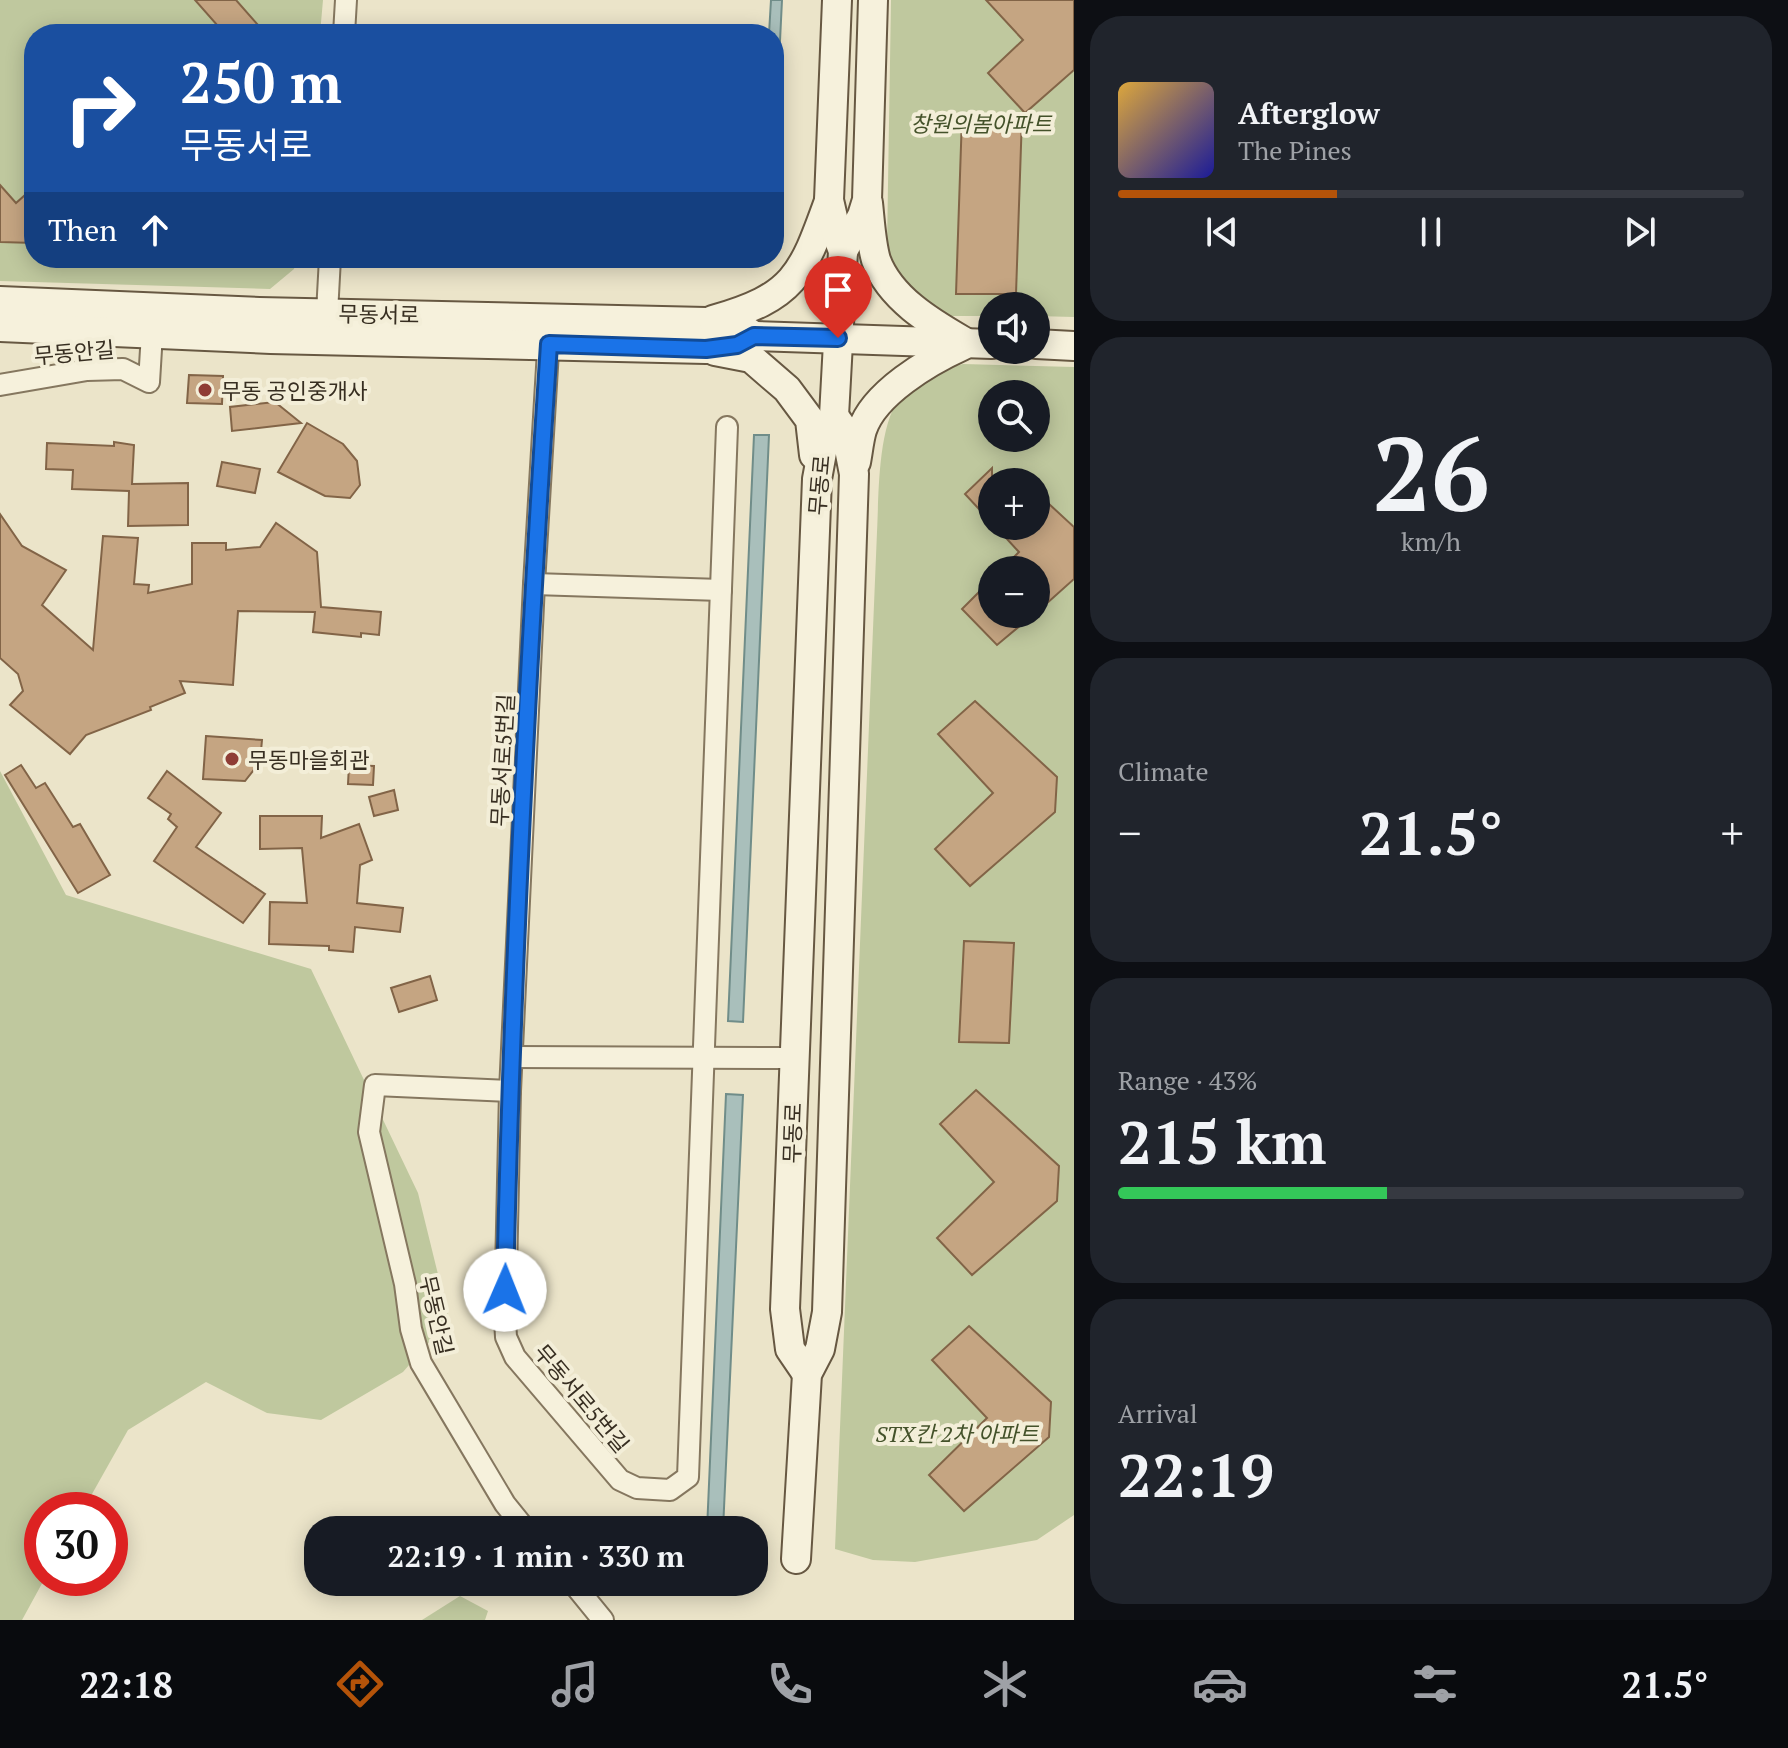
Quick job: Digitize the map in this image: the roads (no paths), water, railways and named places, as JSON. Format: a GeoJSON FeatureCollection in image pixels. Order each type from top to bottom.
{"type":"FeatureCollection","features":[{"type":"Feature","properties":{"kind":"main road"},"geometry":{"type":"LineString","coordinates":[[834,416],[843,251],[829,200],[837,0]]}},
{"type":"Feature","properties":{"kind":"main road"},"geometry":{"type":"LineString","coordinates":[[873,0],[867,200],[877,261],[894,289],[912,308],[934,325],[978,342]]}},
{"type":"Feature","properties":{"kind":"main road"},"geometry":{"type":"LineString","coordinates":[[706,335],[776,296],[800,271],[829,200]]}},
{"type":"Feature","properties":{"kind":"main road"},"geometry":{"type":"LineString","coordinates":[[843,251],[859,224],[867,200]]}},
{"type":"Feature","properties":{"kind":"main road","name":"무동서로"},"geometry":{"type":"LineString","coordinates":[[0,301],[327,313],[549,331]]}},
{"type":"Feature","properties":{"kind":"main road","name":"무동서로"},"geometry":{"type":"LineString","coordinates":[[0,327],[271,339],[549,331],[706,335]]}},
{"type":"Feature","properties":{"kind":"main road"},"geometry":{"type":"LineString","coordinates":[[706,335],[737,345],[754,336],[978,343]]}},
{"type":"Feature","properties":{"kind":"main road"},"geometry":{"type":"LineString","coordinates":[[706,335],[751,358],[787,389],[810,420],[817,479]]}},
{"type":"Feature","properties":{"kind":"main road"},"geometry":{"type":"LineString","coordinates":[[854,474],[863,427],[880,403],[925,364],[978,344]]}},
{"type":"Feature","properties":{"kind":"main road"},"geometry":{"type":"LineString","coordinates":[[1050,345],[1074,346]]}},
{"type":"Feature","properties":{"kind":"main road","name":"무동로"},"geometry":{"type":"LineString","coordinates":[[796,1559],[807,1374],[820,1349],[827,1312],[854,474],[846,433],[834,416],[826,431],[817,479],[785,1309],[790,1349],[807,1374]]}},
{"type":"Feature","properties":{"kind":"street"},"geometry":{"type":"LineString","coordinates":[[345,24],[346,0]]}},
{"type":"Feature","properties":{"kind":"street"},"geometry":{"type":"LineString","coordinates":[[327,313],[329,268]]}},
{"type":"Feature","properties":{"kind":"street","name":"무동서로5번길"},"geometry":{"type":"LineString","coordinates":[[549,331],[510,1091],[506,1337],[515,1357],[620,1480],[637,1488],[670,1490],[688,1477],[727,427]]}},
{"type":"Feature","properties":{"kind":"street","name":"무동안길"},"geometry":{"type":"LineString","coordinates":[[0,385],[87,370],[123,369],[149,382],[152,333]]}},
{"type":"Feature","properties":{"kind":"street"},"geometry":{"type":"LineString","coordinates":[[534,584],[721,590]]}},
{"type":"Feature","properties":{"kind":"street"},"geometry":{"type":"LineString","coordinates":[[512,1057],[794,1058]]}},
{"type":"Feature","properties":{"kind":"street","name":"무동안길"},"geometry":{"type":"LineString","coordinates":[[510,1091],[375,1085],[369,1132],[421,1363],[515,1516]]}},
{"type":"Feature","properties":{"kind":"street"},"geometry":{"type":"LineString","coordinates":[[583,1596],[603,1620]]}},
{"type":"Feature","properties":{"kind":"water"},"geometry":{"type":"Polygon","coordinates":[[[771,0],[782,0],[781,24],[770,24],[771,0]]]}},
{"type":"Feature","properties":{"kind":"water"},"geometry":{"type":"Polygon","coordinates":[[[754,435],[769,435],[743,1022],[728,1021],[754,435]]]}},
{"type":"Feature","properties":{"kind":"water"},"geometry":{"type":"Polygon","coordinates":[[[726,1094],[743,1095],[724,1516],[708,1516],[726,1094]]]}},
{"type":"Feature","properties":{"kind":"place","name":"무동 공인중개사"},"geometry":{"type":"Point","coordinates":[205,390]}},
{"type":"Feature","properties":{"kind":"place","name":"무동마을회관"},"geometry":{"type":"Point","coordinates":[232,759]}},
{"type":"Feature","properties":{"kind":"park label","name":"창원의봄아파트"},"geometry":{"type":"Point","coordinates":[981,123]}},
{"type":"Feature","properties":{"kind":"park label","name":"STX칸 2차 아파트"},"geometry":{"type":"Point","coordinates":[957,1433]}}]}
